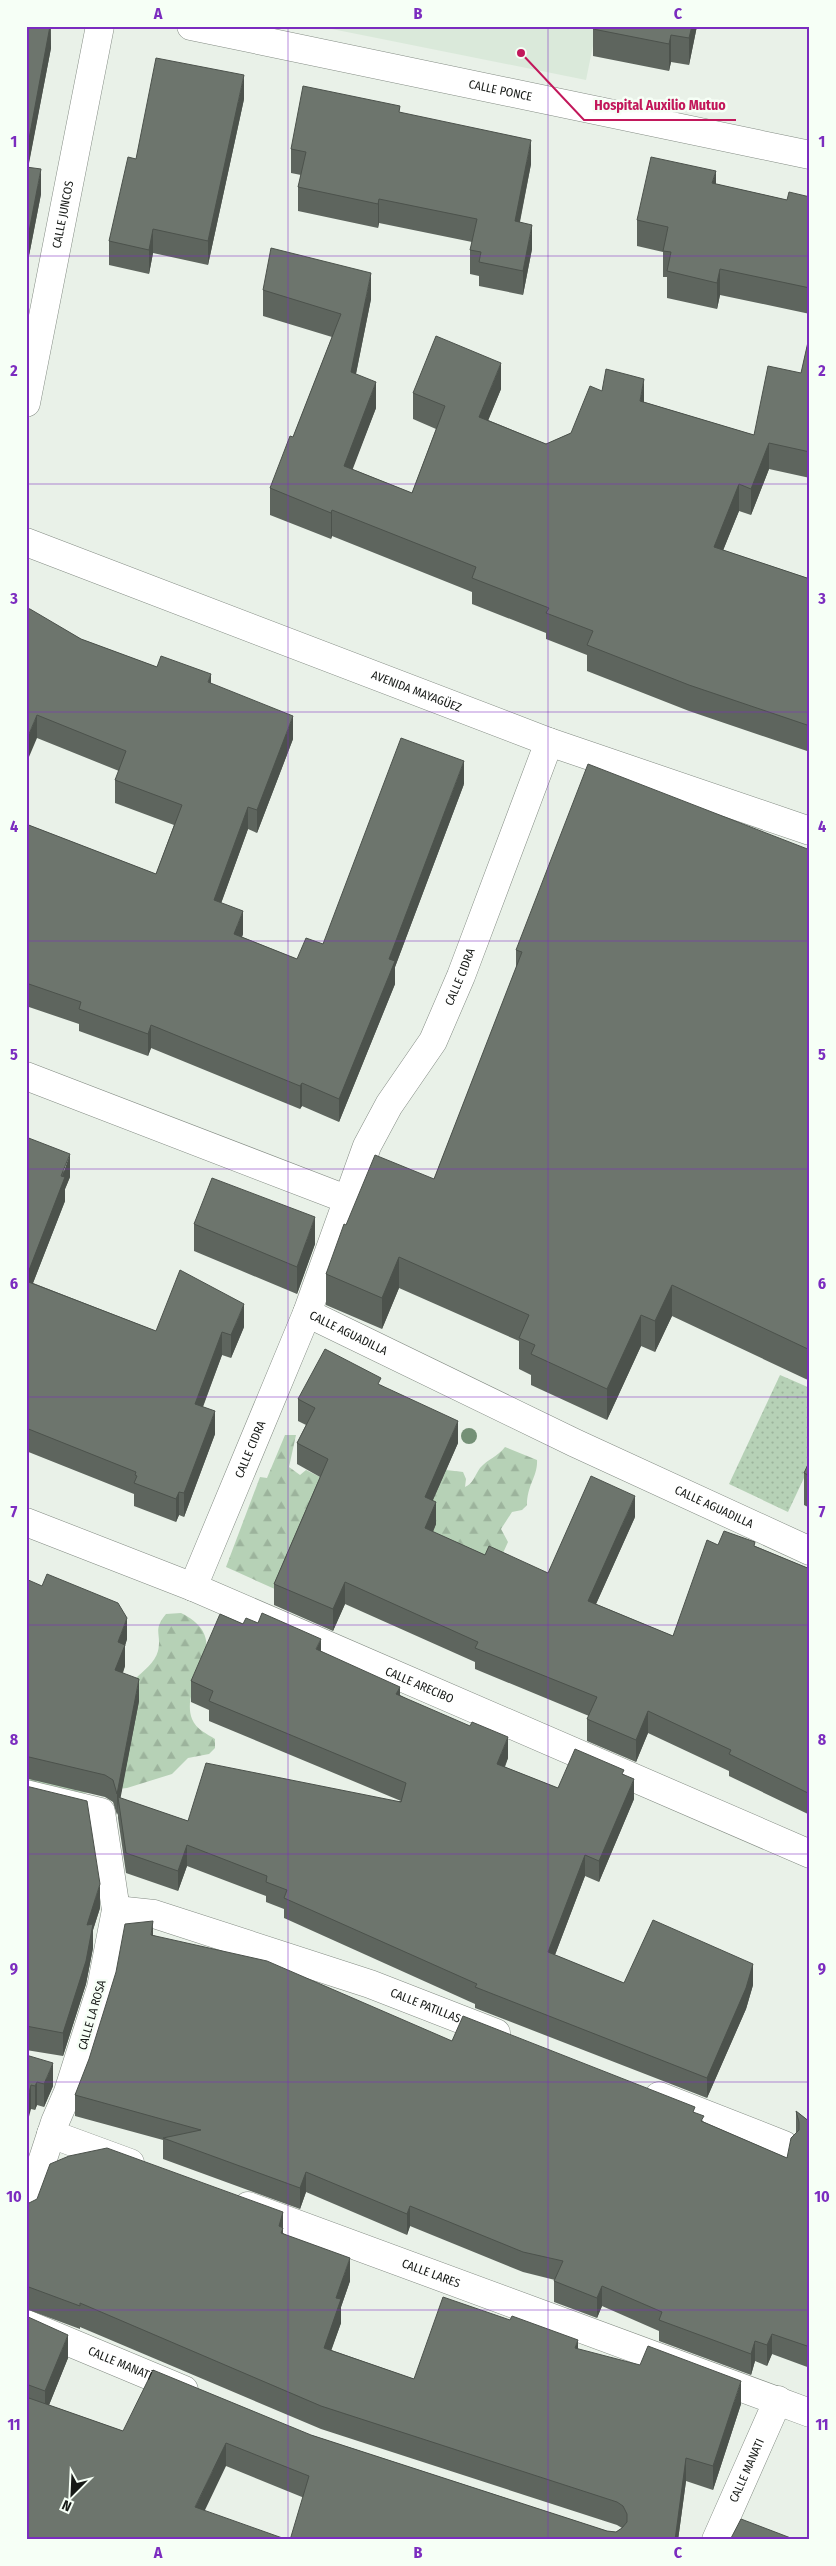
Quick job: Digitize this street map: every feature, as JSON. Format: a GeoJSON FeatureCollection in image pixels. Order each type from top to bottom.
{"type":"FeatureCollection","features":[{"type":"Feature","properties":{"kind":"street","name":"CALLE JUNCOS"},"geometry":{"type":"LineString","coordinates":[[26,403],[100,26]]}},
{"type":"Feature","properties":{"kind":"street","name":"CALLE PONCE"},"geometry":{"type":"LineString","coordinates":[[191,26],[810,155]]}},
{"type":"Feature","properties":{"kind":"street","name":"AVENIDA MAYAGÜEZ"},"geometry":{"type":"LineString","coordinates":[[26,542],[549,742],[810,831]]}},
{"type":"Feature","properties":{"kind":"street","name":"CALLE CIDRA"},"geometry":{"type":"LineString","coordinates":[[346,1199],[378,1125],[433,1041],[461,976],[549,742]]}},
{"type":"Feature","properties":{"kind":"street"},"geometry":{"type":"LineString","coordinates":[[26,1076],[346,1199]]}},
{"type":"Feature","properties":{"kind":"street","name":"CALLE AGUADILLA"},"geometry":{"type":"LineString","coordinates":[[346,1199],[307,1313],[574,1443],[810,1551]]}},
{"type":"Feature","properties":{"kind":"street","name":"CALLE CIDRA"},"geometry":{"type":"LineString","coordinates":[[193,1587],[307,1313]]}},
{"type":"Feature","properties":{"kind":"street","name":"CALLE ARECIBO"},"geometry":{"type":"LineString","coordinates":[[26,1522],[193,1587],[810,1854]]}},
{"type":"Feature","properties":{"kind":"street","name":"CALLE LA ROSA"},"geometry":{"type":"LineString","coordinates":[[26,1794],[100,1812],[116,1910],[101,1988],[74,2075],[51,2134],[26,2211]]}},
{"type":"Feature","properties":{"kind":"street","name":"CALLE PATILLAS"},"geometry":{"type":"LineString","coordinates":[[116,1910],[154,1914],[370,1984],[517,2041]]}},
{"type":"Feature","properties":{"kind":"street"},"geometry":{"type":"LineString","coordinates":[[45,2069],[74,2075]]}},
{"type":"Feature","properties":{"kind":"street"},"geometry":{"type":"LineString","coordinates":[[637,2088],[784,2145]]}},
{"type":"Feature","properties":{"kind":"street"},"geometry":{"type":"LineString","coordinates":[[51,2134],[154,2172]]}},
{"type":"Feature","properties":{"kind":"street","name":"CALLE LARES"},"geometry":{"type":"LineString","coordinates":[[228,2199],[810,2413]]}},
{"type":"Feature","properties":{"kind":"street","name":"CALLE MANATÍ"},"geometry":{"type":"LineString","coordinates":[[26,2324],[210,2400]]}},
{"type":"Feature","properties":{"kind":"street","name":"CALLE MANATI"},"geometry":{"type":"LineString","coordinates":[[716,2540],[778,2400]]}},
{"type":"Feature","properties":{"kind":"shaded area"},"geometry":{"type":"Polygon","coordinates":[[[317,26],[597,26],[586,80],[317,26]]]}},
{"type":"Feature","properties":{"kind":"green space"},"geometry":{"type":"Polygon","coordinates":[[[780,1375],[810,1388],[810,1465],[788,1512],[729,1484],[780,1375]]]}},
{"type":"Feature","properties":{"kind":"green space"},"geometry":{"type":"Polygon","coordinates":[[[285,1435],[296,1435],[289,1467],[300,1475],[306,1470],[340,1487],[277,1590],[226,1567],[260,1477],[267,1478],[285,1435]]]}},
{"type":"Feature","properties":{"kind":"green space"},"geometry":{"type":"Polygon","coordinates":[[[505,1447],[537,1460],[536,1471],[527,1498],[527,1505],[522,1510],[512,1512],[501,1529],[508,1542],[503,1553],[507,1556],[422,1554],[425,1518],[446,1470],[463,1472],[466,1479],[465,1487],[468,1486],[480,1468],[505,1447]]]}},
{"type":"Feature","properties":{"kind":"green space"},"geometry":{"type":"Polygon","coordinates":[[[181,1613],[198,1624],[205,1637],[206,1650],[190,1705],[194,1723],[202,1731],[215,1739],[215,1748],[209,1754],[188,1758],[172,1774],[127,1788],[74,1794],[26,1786],[26,1714],[135,1679],[154,1659],[158,1651],[159,1624],[166,1614],[181,1613]]]}},
{"type":"Feature","properties":{"kind":"building"},"geometry":{"type":"Polygon","coordinates":[[[26,26],[50,26],[26,155],[26,26]]]}},
{"type":"Feature","properties":{"kind":"building"},"geometry":{"type":"Polygon","coordinates":[[[594,26],[692,26],[689,38],[671,35],[669,44],[593,29],[594,26]]]}},
{"type":"Feature","properties":{"kind":"building"},"geometry":{"type":"Polygon","coordinates":[[[156,58],[244,75],[208,241],[153,229],[149,250],[109,241],[128,157],[136,159],[156,58]]]}},
{"type":"Feature","properties":{"kind":"building"},"geometry":{"type":"Polygon","coordinates":[[[303,86],[400,106],[399,112],[531,140],[515,221],[532,225],[523,271],[479,262],[481,252],[470,250],[477,219],[379,199],[378,204],[298,187],[306,152],[291,149],[303,86]]]}},
{"type":"Feature","properties":{"kind":"building"},"geometry":{"type":"Polygon","coordinates":[[[651,157],[716,171],[712,183],[787,200],[789,192],[810,197],[810,288],[720,269],[717,283],[667,271],[671,252],[663,251],[668,227],[637,220],[651,157]]]}},
{"type":"Feature","properties":{"kind":"building"},"geometry":{"type":"Polygon","coordinates":[[[26,167],[41,169],[27,242],[26,241],[26,167]]]}},
{"type":"Feature","properties":{"kind":"building"},"geometry":{"type":"Polygon","coordinates":[[[271,248],[371,273],[351,372],[376,382],[344,466],[412,493],[445,406],[413,393],[436,336],[501,363],[479,417],[546,444],[571,433],[590,386],[602,391],[606,369],[644,379],[640,401],[754,435],[768,366],[801,373],[810,333],[810,452],[769,443],[751,489],[739,484],[714,547],[810,579],[810,726],[689,685],[587,645],[593,631],[546,613],[549,608],[472,578],[476,567],[332,510],[331,513],[270,488],[290,436],[293,437],[341,314],[263,290],[271,248]]]}},
{"type":"Feature","properties":{"kind":"building"},"geometry":{"type":"Polygon","coordinates":[[[26,608],[81,639],[157,667],[161,656],[211,674],[208,682],[293,716],[257,810],[248,807],[214,900],[243,911],[234,934],[297,959],[306,938],[323,944],[401,738],[464,761],[389,959],[395,961],[339,1099],[302,1083],[300,1086],[151,1025],[148,1034],[79,1009],[81,1002],[26,983],[26,824],[156,874],[182,805],[115,780],[126,751],[37,715],[26,741],[26,608]]]}},
{"type":"Feature","properties":{"kind":"building"},"geometry":{"type":"Polygon","coordinates":[[[588,764],[810,850],[810,1350],[672,1285],[655,1321],[641,1315],[607,1389],[531,1354],[535,1345],[519,1338],[529,1315],[399,1257],[382,1298],[326,1274],[344,1224],[346,1225],[375,1155],[434,1179],[522,952],[516,950],[588,764]]]}},
{"type":"Feature","properties":{"kind":"building"},"geometry":{"type":"Polygon","coordinates":[[[26,1137],[70,1154],[61,1176],[65,1177],[26,1278],[26,1137]]]}},
{"type":"Feature","properties":{"kind":"building"},"geometry":{"type":"Polygon","coordinates":[[[212,1178],[315,1217],[297,1267],[194,1224],[212,1178]]]}},
{"type":"Feature","properties":{"kind":"building"},"geometry":{"type":"Polygon","coordinates":[[[180,1270],[244,1304],[231,1335],[222,1332],[195,1404],[215,1411],[184,1493],[179,1492],[176,1499],[134,1483],[137,1476],[135,1475],[136,1472],[26,1428],[26,1281],[156,1331],[180,1270]]]}},
{"type":"Feature","properties":{"kind":"building"},"geometry":{"type":"Polygon","coordinates":[[[325,1349],[381,1378],[378,1384],[458,1421],[425,1497],[436,1502],[425,1528],[485,1555],[489,1546],[548,1573],[591,1476],[635,1496],[588,1601],[673,1636],[707,1540],[718,1545],[724,1531],[755,1542],[754,1546],[810,1569],[810,1794],[729,1754],[731,1750],[648,1711],[636,1740],[587,1719],[597,1697],[475,1648],[478,1642],[345,1582],[333,1609],[274,1584],[328,1459],[297,1443],[315,1408],[298,1399],[325,1349]]]}},
{"type":"Feature","properties":{"kind":"building"},"geometry":{"type":"Polygon","coordinates":[[[810,1460],[810,1476],[804,1473],[810,1460]]]}},
{"type":"Feature","properties":{"kind":"building"},"geometry":{"type":"Polygon","coordinates":[[[47,1574],[118,1603],[127,1618],[118,1642],[125,1645],[115,1670],[139,1679],[117,1794],[113,1780],[105,1775],[29,1757],[26,1758],[26,1579],[42,1586],[47,1574]]]}},
{"type":"Feature","properties":{"kind":"building"},"geometry":{"type":"Polygon","coordinates":[[[262,1613],[321,1639],[316,1649],[400,1687],[396,1694],[470,1726],[472,1722],[508,1737],[497,1764],[558,1788],[575,1749],[624,1770],[622,1774],[634,1779],[599,1861],[585,1855],[548,1952],[624,1983],[653,1920],[753,1964],[746,1988],[707,2078],[475,1987],[477,1984],[284,1898],[287,1890],[266,1882],[267,1876],[187,1845],[178,1871],[126,1853],[118,1797],[188,1821],[206,1763],[401,1802],[406,1783],[209,1701],[213,1691],[191,1681],[220,1614],[243,1624],[246,1618],[258,1623],[262,1613]]]}},
{"type":"Feature","properties":{"kind":"building"},"geometry":{"type":"Polygon","coordinates":[[[26,1786],[87,1801],[100,1884],[87,1925],[93,1924],[86,1961],[63,2033],[26,2026],[26,1786]]]}},
{"type":"Feature","properties":{"kind":"building"},"geometry":{"type":"Polygon","coordinates":[[[153,1921],[151,1935],[267,1961],[452,2041],[463,2016],[695,2107],[693,2112],[704,2116],[701,2121],[787,2158],[791,2138],[799,2130],[796,2111],[810,2122],[810,2347],[772,2334],[767,2345],[755,2341],[751,2354],[659,2320],[662,2312],[602,2286],[597,2298],[554,2281],[563,2261],[523,2252],[410,2206],[407,2214],[306,2172],[300,2188],[163,2138],[201,2130],[75,2095],[89,2059],[116,1972],[125,1924],[153,1921]]]}},
{"type":"Feature","properties":{"kind":"building"},"geometry":{"type":"Polygon","coordinates":[[[26,2055],[53,2063],[44,2084],[37,2082],[35,2086],[31,2085],[26,2105],[26,2055]]]}},
{"type":"Feature","properties":{"kind":"building"},"geometry":{"type":"Polygon","coordinates":[[[107,2148],[283,2212],[279,2226],[283,2228],[281,2233],[350,2258],[336,2298],[341,2299],[324,2348],[414,2379],[443,2297],[510,2320],[512,2316],[578,2340],[575,2348],[640,2365],[648,2346],[741,2381],[713,2466],[686,2458],[675,2540],[290,2540],[309,2476],[226,2443],[195,2507],[288,2540],[26,2540],[26,2397],[123,2431],[153,2370],[311,2435],[607,2531],[616,2532],[627,2522],[627,2514],[623,2506],[617,2502],[321,2406],[80,2303],[80,2306],[26,2286],[26,2203],[37,2199],[50,2164],[69,2156],[107,2148]]]}},
{"type":"Feature","properties":{"kind":"building"},"geometry":{"type":"Polygon","coordinates":[[[26,2316],[68,2335],[45,2391],[26,2384],[26,2316]]]}},
{"type":"Feature","properties":{"kind":"building"},"geometry":{"type":"Polygon","coordinates":[[[741,2519],[796,2540],[730,2540],[741,2519]]]}},
{"type":"Feature","properties":{"kind":"place","name":"Hospital Auxilio Mutuo"},"geometry":{"type":"Point","coordinates":[521,53]}}]}
